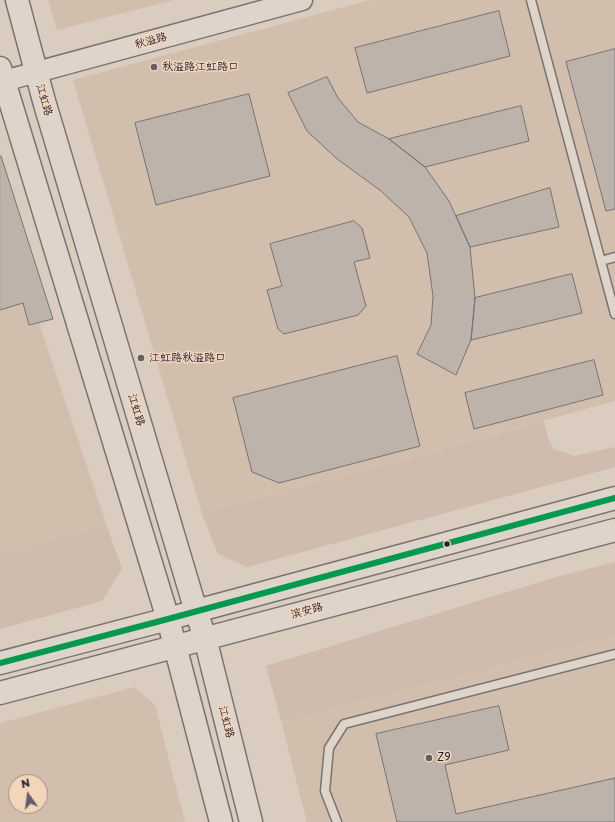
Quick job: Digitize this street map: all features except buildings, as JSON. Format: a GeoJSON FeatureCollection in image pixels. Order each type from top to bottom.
{"type":"FeatureCollection","features":[{"type":"Feature","properties":{"kind":"main road","name":"江虹路"},"geometry":{"type":"LineString","coordinates":[[17,0],[36,72],[205,638],[251,822]]}},
{"type":"Feature","properties":{"kind":"main road"},"geometry":{"type":"LineString","coordinates":[[1,77],[176,646],[221,822]]}},
{"type":"Feature","properties":{"kind":"main road"},"geometry":{"type":"LineString","coordinates":[[0,663],[615,498]]}},
{"type":"Feature","properties":{"kind":"main road","name":"滨安路"},"geometry":{"type":"LineString","coordinates":[[0,693],[615,530]]}},
{"type":"Feature","properties":{"kind":"street","name":"秋溢路"},"geometry":{"type":"LineString","coordinates":[[1,77],[36,72],[302,0]]}},
{"type":"Feature","properties":{"kind":"lane"},"geometry":{"type":"LineString","coordinates":[[531,0],[601,261],[611,285],[615,314]]}},
{"type":"Feature","properties":{"kind":"lane"},"geometry":{"type":"LineString","coordinates":[[601,261],[615,258]]}},
{"type":"Feature","properties":{"kind":"lane"},"geometry":{"type":"LineString","coordinates":[[337,822],[325,792],[329,748],[344,724],[615,654]]}},
{"type":"Feature","properties":{"kind":"shaded area"},"geometry":{"type":"Polygon","coordinates":[[[48,0],[174,0],[57,30],[48,0]]]}},
{"type":"Feature","properties":{"kind":"shaded area"},"geometry":{"type":"Polygon","coordinates":[[[370,0],[615,0],[615,401],[202,514],[73,80],[370,0]]]}},
{"type":"Feature","properties":{"kind":"shaded area"},"geometry":{"type":"Polygon","coordinates":[[[0,206],[107,526],[0,556],[0,206]]]}},
{"type":"Feature","properties":{"kind":"shaded area"},"geometry":{"type":"Polygon","coordinates":[[[544,421],[548,438],[554,449],[574,456],[615,447],[615,467],[247,567],[218,554],[202,514],[544,421]]]}},
{"type":"Feature","properties":{"kind":"shaded area"},"geometry":{"type":"Polygon","coordinates":[[[107,526],[122,569],[102,601],[0,629],[0,556],[107,526]]]}},
{"type":"Feature","properties":{"kind":"shaded area"},"geometry":{"type":"Polygon","coordinates":[[[615,562],[615,634],[281,721],[266,666],[556,577],[615,562]]]}},
{"type":"Feature","properties":{"kind":"shaded area"},"geometry":{"type":"Polygon","coordinates":[[[615,634],[615,822],[307,822],[281,721],[615,634]]]}},
{"type":"Feature","properties":{"kind":"shaded area"},"geometry":{"type":"Polygon","coordinates":[[[135,687],[155,705],[185,822],[0,822],[0,723],[135,687]]]}},
{"type":"Feature","properties":{"kind":"transit line"},"geometry":{"type":"LineString","coordinates":[[0,663],[615,498]]}},
{"type":"Feature","properties":{"kind":"place","name":"秋溢路江虹路口"},"geometry":{"type":"Point","coordinates":[154,67]}},
{"type":"Feature","properties":{"kind":"place","name":"江虹路秋溢路口"},"geometry":{"type":"Point","coordinates":[141,358]}},
{"type":"Feature","properties":{"kind":"place","name":"Z9"},"geometry":{"type":"Point","coordinates":[429,758]}}]}
